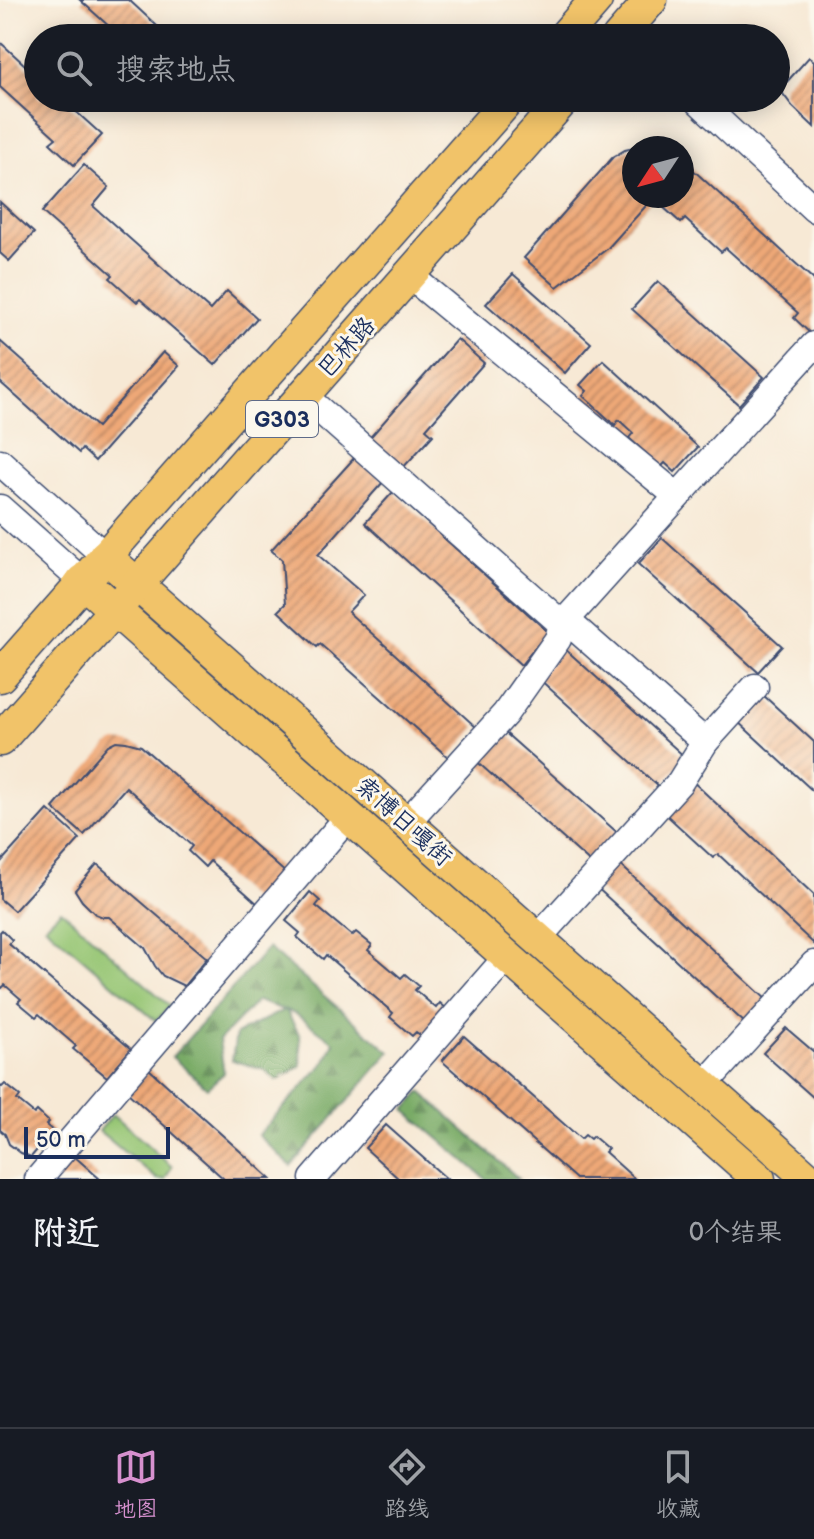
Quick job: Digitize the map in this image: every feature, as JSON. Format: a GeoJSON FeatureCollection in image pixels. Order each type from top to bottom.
{"type":"FeatureCollection","features":[{"type":"Feature","properties":{"kind":"main road"},"geometry":{"type":"LineString","coordinates":[[633,24],[651,0]]}},
{"type":"Feature","properties":{"kind":"main road"},"geometry":{"type":"LineString","coordinates":[[574,24],[593,1]]}},
{"type":"Feature","properties":{"kind":"main road","name":"巴林路"},"geometry":{"type":"LineString","coordinates":[[0,676],[498,112]]}},
{"type":"Feature","properties":{"kind":"main road","name":"巴林路"},"geometry":{"type":"LineString","coordinates":[[0,740],[553,112]]}},
{"type":"Feature","properties":{"kind":"main road","name":"索博日嘎街"},"geometry":{"type":"LineString","coordinates":[[105,556],[809,1179]]}},
{"type":"Feature","properties":{"kind":"main road","name":"索博日嘎街"},"geometry":{"type":"LineString","coordinates":[[82,581],[759,1179]]}},
{"type":"Feature","properties":{"kind":"street"},"geometry":{"type":"LineString","coordinates":[[593,1],[613,24]]}},
{"type":"Feature","properties":{"kind":"street"},"geometry":{"type":"LineString","coordinates":[[710,112],[814,209]]}},
{"type":"Feature","properties":{"kind":"street"},"geometry":{"type":"LineString","coordinates":[[410,276],[677,496]]}},
{"type":"Feature","properties":{"kind":"street"},"geometry":{"type":"LineString","coordinates":[[406,823],[505,714],[558,639],[564,622],[814,345]]}},
{"type":"Feature","properties":{"kind":"street"},"geometry":{"type":"LineString","coordinates":[[303,395],[705,742]]}},
{"type":"Feature","properties":{"kind":"street","name":"索博日嘎街"},"geometry":{"type":"LineString","coordinates":[[0,462],[105,556]]}},
{"type":"Feature","properties":{"kind":"street","name":"索博日嘎街"},"geometry":{"type":"LineString","coordinates":[[0,508],[82,581]]}},
{"type":"Feature","properties":{"kind":"street"},"geometry":{"type":"LineString","coordinates":[[537,939],[680,782],[705,742],[755,687]]}},
{"type":"Feature","properties":{"kind":"street"},"geometry":{"type":"LineString","coordinates":[[38,1179],[348,817]]}},
{"type":"Feature","properties":{"kind":"street"},"geometry":{"type":"LineString","coordinates":[[313,1179],[506,958]]}},
{"type":"Feature","properties":{"kind":"street"},"geometry":{"type":"LineString","coordinates":[[703,1086],[814,964]]}},
{"type":"Feature","properties":{"kind":"green space"},"geometry":{"type":"Polygon","coordinates":[[[61,910],[170,1006],[156,1021],[45,926],[61,910]]]}},
{"type":"Feature","properties":{"kind":"green space"},"geometry":{"type":"Polygon","coordinates":[[[268,948],[390,1052],[291,1166],[258,1135],[326,1061],[334,1042],[286,1010],[300,1036],[301,1066],[277,1080],[263,1069],[232,1060],[236,1034],[284,1010],[257,1001],[219,1040],[224,1073],[207,1088],[172,1057],[268,948]]]}},
{"type":"Feature","properties":{"kind":"green space"},"geometry":{"type":"Polygon","coordinates":[[[421,1092],[519,1179],[486,1179],[405,1110],[421,1092]]]}},
{"type":"Feature","properties":{"kind":"green space"},"geometry":{"type":"Polygon","coordinates":[[[113,1114],[172,1167],[165,1179],[157,1179],[99,1131],[113,1114]]]}},
{"type":"Feature","properties":{"kind":"building"},"geometry":{"type":"Polygon","coordinates":[[[80,0],[129,0],[155,24],[107,24],[80,0]]]}},
{"type":"Feature","properties":{"kind":"building"},"geometry":{"type":"Polygon","coordinates":[[[0,42],[24,64],[24,109],[0,87],[0,42]]]}},
{"type":"Feature","properties":{"kind":"building"},"geometry":{"type":"Polygon","coordinates":[[[809,57],[814,61],[814,127],[790,103],[790,78],[809,57]]]}},
{"type":"Feature","properties":{"kind":"building"},"geometry":{"type":"Polygon","coordinates":[[[27,112],[77,112],[102,135],[74,165],[50,143],[56,138],[27,112]]]}},
{"type":"Feature","properties":{"kind":"building"},"geometry":{"type":"Polygon","coordinates":[[[622,152],[622,208],[644,208],[608,248],[557,287],[524,258],[613,157],[622,152]]]}},
{"type":"Feature","properties":{"kind":"building"},"geometry":{"type":"Polygon","coordinates":[[[84,165],[109,187],[93,206],[210,310],[227,291],[257,318],[215,365],[140,299],[137,302],[110,278],[113,275],[42,212],[84,165]]]}},
{"type":"Feature","properties":{"kind":"building"},"geometry":{"type":"Polygon","coordinates":[[[694,171],[814,280],[814,337],[794,318],[798,313],[726,248],[721,252],[685,219],[681,223],[664,208],[694,208],[694,171]]]}},
{"type":"Feature","properties":{"kind":"building"},"geometry":{"type":"Polygon","coordinates":[[[0,202],[34,233],[9,261],[0,253],[0,202]]]}},
{"type":"Feature","properties":{"kind":"building"},"geometry":{"type":"Polygon","coordinates":[[[513,274],[591,343],[565,373],[486,304],[513,274]]]}},
{"type":"Feature","properties":{"kind":"building"},"geometry":{"type":"Polygon","coordinates":[[[658,281],[764,377],[739,405],[632,309],[658,281]]]}},
{"type":"Feature","properties":{"kind":"building"},"geometry":{"type":"Polygon","coordinates":[[[457,339],[484,363],[426,429],[433,435],[400,471],[366,442],[457,339]]]}},
{"type":"Feature","properties":{"kind":"building"},"geometry":{"type":"Polygon","coordinates":[[[0,341],[97,427],[163,352],[179,366],[95,461],[82,449],[79,453],[0,382],[0,341]]]}},
{"type":"Feature","properties":{"kind":"building"},"geometry":{"type":"Polygon","coordinates":[[[603,360],[698,447],[675,472],[665,463],[661,467],[629,438],[633,433],[619,420],[615,425],[583,396],[587,391],[580,385],[603,360]]]}},
{"type":"Feature","properties":{"kind":"building"},"geometry":{"type":"Polygon","coordinates":[[[356,456],[384,481],[318,555],[364,595],[348,612],[476,727],[449,758],[278,611],[285,604],[282,560],[271,550],[356,456]]]}},
{"type":"Feature","properties":{"kind":"building"},"geometry":{"type":"Polygon","coordinates":[[[393,492],[548,632],[521,665],[365,523],[393,492]]]}},
{"type":"Feature","properties":{"kind":"building"},"geometry":{"type":"Polygon","coordinates":[[[662,538],[782,646],[758,672],[638,564],[662,538]]]}},
{"type":"Feature","properties":{"kind":"building"},"geometry":{"type":"Polygon","coordinates":[[[564,648],[686,758],[659,787],[538,678],[564,648]]]}},
{"type":"Feature","properties":{"kind":"building"},"geometry":{"type":"Polygon","coordinates":[[[762,694],[814,742],[814,792],[737,721],[762,694]]]}},
{"type":"Feature","properties":{"kind":"building"},"geometry":{"type":"Polygon","coordinates":[[[501,729],[620,835],[593,865],[474,759],[501,729]]]}},
{"type":"Feature","properties":{"kind":"building"},"geometry":{"type":"Polygon","coordinates":[[[116,741],[141,746],[287,874],[259,905],[210,861],[205,867],[188,851],[192,846],[126,787],[84,835],[53,808],[108,745],[116,741]]]}},
{"type":"Feature","properties":{"kind":"building"},"geometry":{"type":"Polygon","coordinates":[[[689,778],[814,895],[814,944],[718,854],[713,858],[660,809],[689,778]]]}},
{"type":"Feature","properties":{"kind":"building"},"geometry":{"type":"Polygon","coordinates":[[[48,810],[80,839],[14,911],[0,899],[0,863],[48,810]]]}},
{"type":"Feature","properties":{"kind":"building"},"geometry":{"type":"Polygon","coordinates":[[[616,861],[767,1000],[746,1024],[594,885],[616,861]]]}},
{"type":"Feature","properties":{"kind":"building"},"geometry":{"type":"Polygon","coordinates":[[[97,864],[207,958],[184,986],[163,976],[145,948],[109,917],[95,914],[82,901],[75,890],[97,864]]]}},
{"type":"Feature","properties":{"kind":"building"},"geometry":{"type":"Polygon","coordinates":[[[310,892],[320,901],[316,906],[352,936],[356,932],[372,945],[368,950],[401,978],[405,974],[419,986],[415,990],[436,1008],[440,1003],[447,1009],[423,1037],[416,1032],[412,1036],[390,1017],[393,1013],[326,955],[323,959],[297,937],[300,933],[286,921],[310,892]]]}},
{"type":"Feature","properties":{"kind":"building"},"geometry":{"type":"Polygon","coordinates":[[[2,930],[12,940],[9,944],[131,1049],[107,1077],[73,1049],[76,1046],[39,1014],[36,1017],[18,1002],[21,999],[5,985],[0,986],[2,930]]]}},
{"type":"Feature","properties":{"kind":"building"},"geometry":{"type":"Polygon","coordinates":[[[786,1028],[814,1052],[814,1098],[763,1053],[786,1028]]]}},
{"type":"Feature","properties":{"kind":"building"},"geometry":{"type":"Polygon","coordinates":[[[464,1036],[581,1139],[585,1135],[590,1139],[593,1136],[608,1149],[605,1152],[635,1179],[576,1179],[442,1061],[464,1036]]]}},
{"type":"Feature","properties":{"kind":"building"},"geometry":{"type":"Polygon","coordinates":[[[149,1069],[271,1179],[224,1179],[128,1093],[149,1069]]]}},
{"type":"Feature","properties":{"kind":"building"},"geometry":{"type":"Polygon","coordinates":[[[5,1084],[20,1096],[17,1100],[49,1122],[46,1125],[53,1131],[31,1157],[9,1144],[0,1130],[0,1086],[5,1084]]]}},
{"type":"Feature","properties":{"kind":"building"},"geometry":{"type":"Polygon","coordinates":[[[386,1125],[447,1179],[399,1179],[365,1148],[386,1125]]]}},
{"type":"Feature","properties":{"kind":"building"},"geometry":{"type":"Polygon","coordinates":[[[74,1156],[100,1179],[53,1179],[74,1156]]]}}]}
